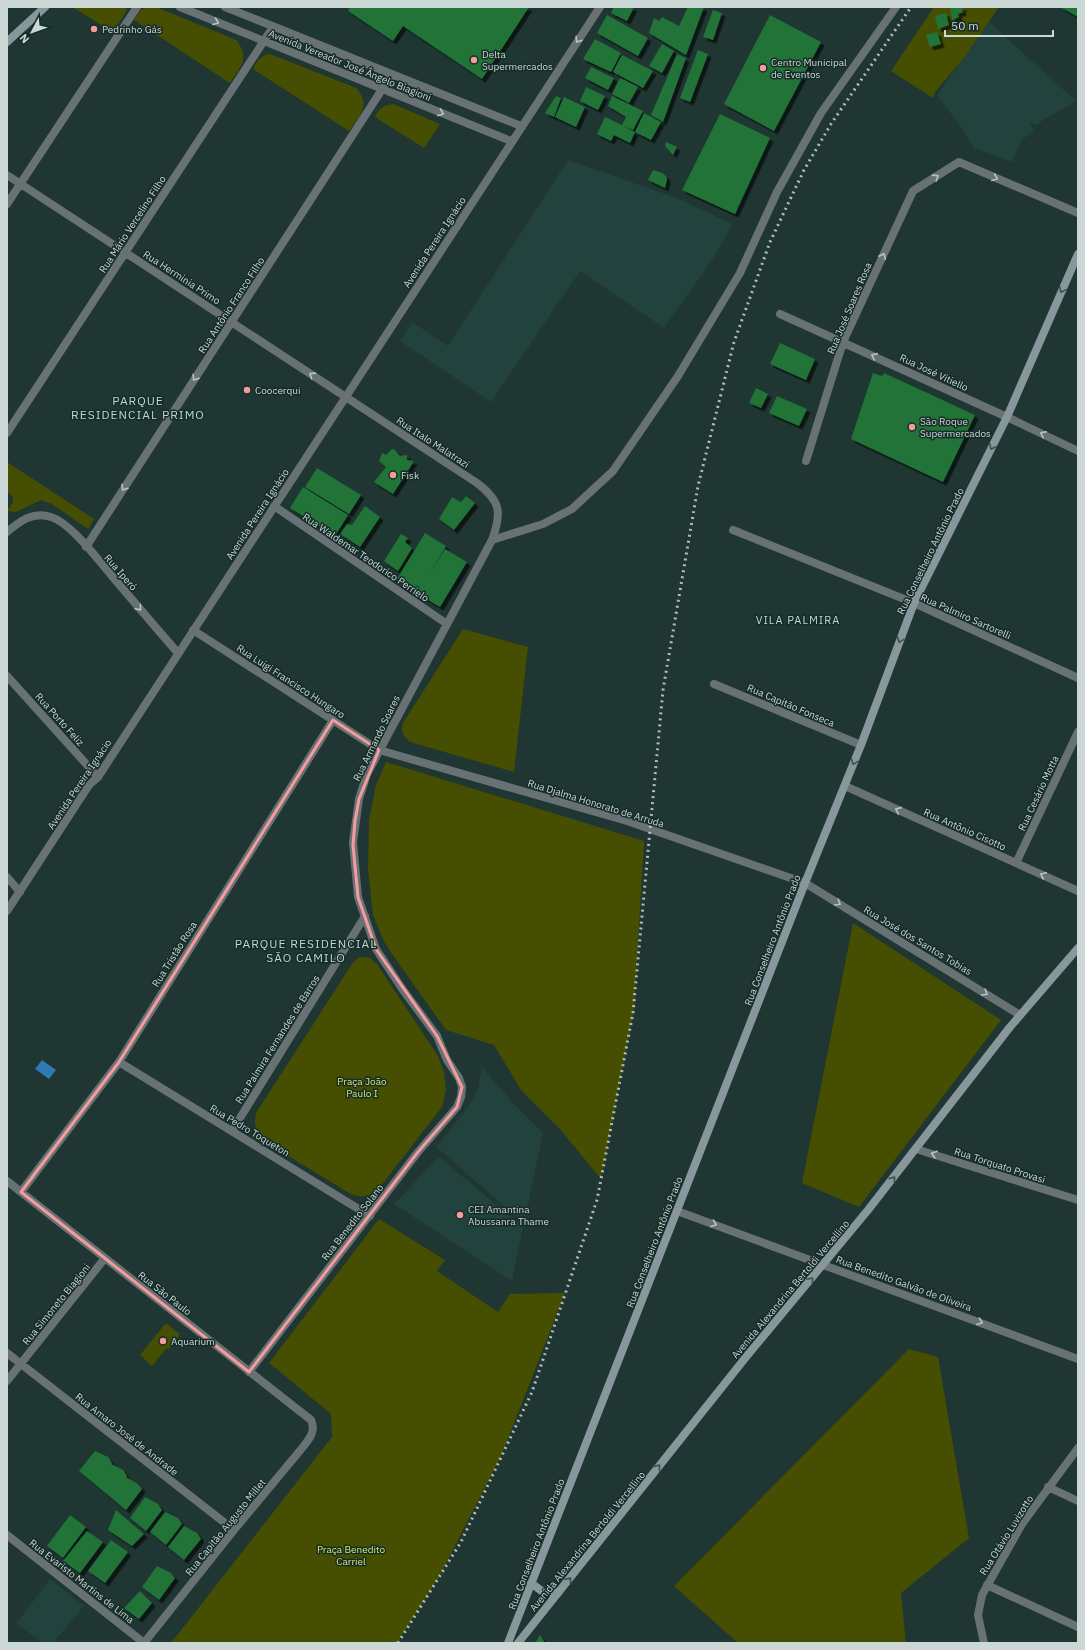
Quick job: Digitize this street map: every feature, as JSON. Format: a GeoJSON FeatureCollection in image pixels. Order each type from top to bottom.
{"type":"FeatureCollection","features":[{"type":"Feature","properties":{"kind":"main road"},"geometry":{"type":"LineString","coordinates":[[7,42],[45,7]]}},
{"type":"Feature","properties":{"kind":"main road","name":"Rua Conselheiro Antônio Prado"},"geometry":{"type":"LineString","coordinates":[[508,1643],[805,883],[861,745],[914,603],[1007,417],[1078,254]]}},
{"type":"Feature","properties":{"kind":"main road","name":"Avenida Alexandrina Bertoldi Vercellino"},"geometry":{"type":"LineString","coordinates":[[518,1643],[746,1357],[824,1264],[916,1149],[1020,1015],[1078,948]]}},
{"type":"Feature","properties":{"kind":"main road"},"geometry":{"type":"LineString","coordinates":[[531,1583],[542,1592],[558,1593]]}},
{"type":"Feature","properties":{"kind":"street"},"geometry":{"type":"LineString","coordinates":[[7,204],[137,7]]}},
{"type":"Feature","properties":{"kind":"street","name":"Avenida Vereador José Ângelo Biagioni"},"geometry":{"type":"LineString","coordinates":[[180,7],[511,141]]}},
{"type":"Feature","properties":{"kind":"street","name":"Avenida Vereador José Ângelo Biagioni"},"geometry":{"type":"LineString","coordinates":[[225,7],[521,126]]}},
{"type":"Feature","properties":{"kind":"street","name":"Avenida Pereira Ignácio"},"geometry":{"type":"LineString","coordinates":[[7,911],[89,785],[98,777],[511,141],[600,7]]}},
{"type":"Feature","properties":{"kind":"street"},"geometry":{"type":"LineString","coordinates":[[492,540],[543,524],[572,509],[613,471],[678,376],[740,273],[777,192],[821,113],[896,7]]}},
{"type":"Feature","properties":{"kind":"street","name":"Rua Mário Vercelino Filho"},"geometry":{"type":"LineString","coordinates":[[7,433],[274,27]]}},
{"type":"Feature","properties":{"kind":"street","name":"Rua Antônio Franco Filho"},"geometry":{"type":"LineString","coordinates":[[86,547],[392,74]]}},
{"type":"Feature","properties":{"kind":"street","name":"Rua José Soares Rosa"},"geometry":{"type":"LineString","coordinates":[[806,461],[843,342],[913,191],[959,162],[1078,213]]}},
{"type":"Feature","properties":{"kind":"street","name":"Rua Herminia Primo"},"geometry":{"type":"LineString","coordinates":[[7,175],[345,397]]}},
{"type":"Feature","properties":{"kind":"street","name":"Rua José Vitiello"},"geometry":{"type":"LineString","coordinates":[[780,314],[1007,417],[1078,451]]}},
{"type":"Feature","properties":{"kind":"street","name":"Rua Italo Malatrazi"},"geometry":{"type":"LineString","coordinates":[[345,397],[487,490],[494,499],[498,514]]}},
{"type":"Feature","properties":{"kind":"street","name":"Rua Waldemar Teodorico Perrielo"},"geometry":{"type":"LineString","coordinates":[[274,506],[447,624]]}},
{"type":"Feature","properties":{"kind":"street","name":"Rua Armando Soares"},"geometry":{"type":"LineString","coordinates":[[461,1082],[447,1060],[437,1036],[403,990],[376,949],[358,896],[353,842],[359,799],[367,774],[492,540],[497,526],[498,514]]}},
{"type":"Feature","properties":{"kind":"street","name":"Rua Iperó"},"geometry":{"type":"LineString","coordinates":[[7,532],[25,519],[33,516],[41,515],[59,521],[86,547],[178,653]]}},
{"type":"Feature","properties":{"kind":"street","name":"Rua Palmiro Sartorelli"},"geometry":{"type":"LineString","coordinates":[[733,530],[914,603],[1078,678]]}},
{"type":"Feature","properties":{"kind":"street","name":"Rua Luigi Francisco Hungaro"},"geometry":{"type":"LineString","coordinates":[[193,630],[379,750]]}},
{"type":"Feature","properties":{"kind":"street","name":"Rua Porto Feliz"},"geometry":{"type":"LineString","coordinates":[[7,676],[98,777]]}},
{"type":"Feature","properties":{"kind":"street","name":"Rua Capitão Fonseca"},"geometry":{"type":"LineString","coordinates":[[714,684],[861,745]]}},
{"type":"Feature","properties":{"kind":"street","name":"Rua Tristão Rosa"},"geometry":{"type":"LineString","coordinates":[[21,1192],[119,1062],[333,720]]}},
{"type":"Feature","properties":{"kind":"street","name":"Rua Cesário Motta"},"geometry":{"type":"LineString","coordinates":[[1016,863],[1078,732]]}},
{"type":"Feature","properties":{"kind":"street","name":"Rua Djalma Honorato de Arruda"},"geometry":{"type":"LineString","coordinates":[[379,750],[627,821],[805,883]]}},
{"type":"Feature","properties":{"kind":"street","name":"Rua Antônio Cisotto"},"geometry":{"type":"LineString","coordinates":[[844,786],[1078,891]]}},
{"type":"Feature","properties":{"kind":"street"},"geometry":{"type":"LineString","coordinates":[[7,877],[20,892]]}},
{"type":"Feature","properties":{"kind":"street","name":"Rua José dos Santos Tobias"},"geometry":{"type":"LineString","coordinates":[[805,883],[1020,1015]]}},
{"type":"Feature","properties":{"kind":"street","name":"Rua Palmira Fernandes de Barros"},"geometry":{"type":"LineString","coordinates":[[232,1131],[366,916]]}},
{"type":"Feature","properties":{"kind":"street","name":"Rua Pedro Toqueton"},"geometry":{"type":"LineString","coordinates":[[119,1062],[370,1216]]}},
{"type":"Feature","properties":{"kind":"street","name":"Rua Benedito Solano"},"geometry":{"type":"LineString","coordinates":[[249,1372],[433,1133],[457,1107],[462,1092],[461,1082]]}},
{"type":"Feature","properties":{"kind":"street","name":"Rua Torquato Provasi"},"geometry":{"type":"LineString","coordinates":[[916,1149],[1078,1200]]}},
{"type":"Feature","properties":{"kind":"street","name":"Rua São Paulo"},"geometry":{"type":"LineString","coordinates":[[7,1181],[311,1420]]}},
{"type":"Feature","properties":{"kind":"street","name":"Rua Benedito Galvão de Oliveira"},"geometry":{"type":"LineString","coordinates":[[677,1211],[1078,1359]]}},
{"type":"Feature","properties":{"kind":"street","name":"Rua Simoneto Biagioni"},"geometry":{"type":"LineString","coordinates":[[7,1381],[105,1258]]}},
{"type":"Feature","properties":{"kind":"street","name":"Rua Amaro José de Andrade"},"geometry":{"type":"LineString","coordinates":[[7,1353],[234,1530]]}},
{"type":"Feature","properties":{"kind":"street","name":"Rua Capitão Augusto Millet"},"geometry":{"type":"LineString","coordinates":[[144,1643],[309,1439],[313,1430],[311,1420]]}},
{"type":"Feature","properties":{"kind":"street","name":"Rua Otávio Luvizotto"},"geometry":{"type":"LineString","coordinates":[[984,1643],[978,1615],[982,1595],[1022,1524],[1078,1448]]}},
{"type":"Feature","properties":{"kind":"street"},"geometry":{"type":"LineString","coordinates":[[1048,1487],[1078,1501]]}},
{"type":"Feature","properties":{"kind":"street","name":"Rua Evaristo Martins de Lima"},"geometry":{"type":"LineString","coordinates":[[7,1535],[144,1643]]}},
{"type":"Feature","properties":{"kind":"street"},"geometry":{"type":"LineString","coordinates":[[987,1585],[1078,1627]]}},
{"type":"Feature","properties":{"kind":"highlighted area"},"geometry":{"type":"Polygon","coordinates":[[[333,720],[379,750],[359,799],[353,845],[358,897],[376,949],[437,1036],[462,1087],[457,1107],[418,1152],[249,1372],[21,1192],[119,1062],[333,720]]]}},
{"type":"Feature","properties":{"kind":"shaded area"},"geometry":{"type":"Polygon","coordinates":[[[989,22],[1076,101],[1035,125],[1029,121],[1034,130],[1021,141],[1012,162],[974,148],[961,127],[937,95],[989,22]]]}},
{"type":"Feature","properties":{"kind":"shaded area"},"geometry":{"type":"Polygon","coordinates":[[[568,160],[677,198],[732,224],[713,259],[664,328],[580,271],[491,402],[400,341],[412,322],[448,346],[568,160]]]}},
{"type":"Feature","properties":{"kind":"shaded area"},"geometry":{"type":"Polygon","coordinates":[[[482,1067],[514,1104],[543,1133],[524,1223],[436,1147],[468,1107],[478,1089],[482,1067]]]}},
{"type":"Feature","properties":{"kind":"shaded area","name":"CEI Amantina Abussanra Thame"},"geometry":{"type":"Polygon","coordinates":[[[439,1157],[523,1227],[512,1281],[394,1204],[439,1157]]]}},
{"type":"Feature","properties":{"kind":"shaded area"},"geometry":{"type":"Polygon","coordinates":[[[50,1579],[84,1606],[53,1643],[44,1643],[16,1624],[50,1579]]]}},
{"type":"Feature","properties":{"kind":"green space"},"geometry":{"type":"Polygon","coordinates":[[[72,7],[127,7],[126,12],[113,32],[72,7]]]}},
{"type":"Feature","properties":{"kind":"green space"},"geometry":{"type":"Polygon","coordinates":[[[145,7],[156,7],[236,40],[243,52],[243,57],[240,67],[230,83],[134,20],[140,11],[145,7]]]}},
{"type":"Feature","properties":{"kind":"green space"},"geometry":{"type":"Polygon","coordinates":[[[934,7],[999,7],[963,59],[935,92],[933,98],[891,71],[934,7]]]}},
{"type":"Feature","properties":{"kind":"green space"},"geometry":{"type":"Polygon","coordinates":[[[270,54],[356,88],[361,94],[363,105],[360,115],[349,131],[253,69],[259,59],[270,54]]]}},
{"type":"Feature","properties":{"kind":"green space"},"geometry":{"type":"Polygon","coordinates":[[[393,104],[440,124],[424,148],[375,117],[378,111],[382,108],[393,104]]]}},
{"type":"Feature","properties":{"kind":"green space"},"geometry":{"type":"Polygon","coordinates":[[[7,462],[94,519],[88,529],[52,504],[41,500],[16,512],[7,511],[13,502],[13,497],[7,491],[7,462]]]}},
{"type":"Feature","properties":{"kind":"green space"},"geometry":{"type":"Polygon","coordinates":[[[463,629],[528,647],[514,772],[410,742],[404,736],[402,731],[403,723],[463,629]]]}},
{"type":"Feature","properties":{"kind":"green space"},"geometry":{"type":"Polygon","coordinates":[[[386,762],[644,841],[634,1010],[601,1179],[559,1128],[521,1090],[494,1045],[446,1030],[383,939],[373,915],[368,869],[369,820],[376,785],[386,762]]]}},
{"type":"Feature","properties":{"kind":"green space"},"geometry":{"type":"Polygon","coordinates":[[[853,923],[1001,1020],[859,1207],[802,1183],[853,923]]]}},
{"type":"Feature","properties":{"kind":"green space","name":"Praça João Paulo I"},"geometry":{"type":"Polygon","coordinates":[[[358,958],[370,958],[377,964],[438,1056],[444,1072],[446,1090],[442,1107],[380,1187],[369,1195],[358,1196],[349,1193],[259,1138],[255,1122],[256,1113],[352,964],[358,958]]]}},
{"type":"Feature","properties":{"kind":"green space","name":"Praça Benedito Carriel"},"geometry":{"type":"Polygon","coordinates":[[[379,1219],[445,1260],[437,1271],[498,1312],[510,1294],[565,1293],[502,1454],[438,1579],[397,1643],[171,1643],[332,1437],[331,1414],[269,1363],[379,1219]]]}},
{"type":"Feature","properties":{"kind":"green space","name":"Aquarium"},"geometry":{"type":"Polygon","coordinates":[[[166,1323],[180,1334],[169,1349],[166,1349],[152,1366],[140,1355],[166,1323]]]}},
{"type":"Feature","properties":{"kind":"green space"},"geometry":{"type":"Polygon","coordinates":[[[909,1349],[938,1357],[969,1538],[901,1593],[906,1643],[738,1643],[674,1586],[909,1349]]]}},
{"type":"Feature","properties":{"kind":"water"},"geometry":{"type":"Polygon","coordinates":[[[42,1060],[56,1070],[49,1079],[35,1069],[42,1060]]]}},
{"type":"Feature","properties":{"kind":"building","name":"Delta Supermercados"},"geometry":{"type":"Polygon","coordinates":[[[350,7],[529,7],[482,79],[403,26],[393,41],[348,11],[350,7]]]}},
{"type":"Feature","properties":{"kind":"building"},"geometry":{"type":"Polygon","coordinates":[[[614,7],[634,7],[627,21],[611,13],[614,7]]]}},
{"type":"Feature","properties":{"kind":"building"},"geometry":{"type":"Polygon","coordinates":[[[688,7],[704,7],[686,55],[649,33],[654,18],[659,21],[662,17],[679,26],[688,7]]]}},
{"type":"Feature","properties":{"kind":"building"},"geometry":{"type":"Polygon","coordinates":[[[950,7],[965,7],[962,8],[963,12],[958,14],[959,17],[952,20],[950,7]]]}},
{"type":"Feature","properties":{"kind":"building"},"geometry":{"type":"Polygon","coordinates":[[[1060,7],[1078,7],[1078,17],[1060,7]]]}},
{"type":"Feature","properties":{"kind":"building"},"geometry":{"type":"Polygon","coordinates":[[[713,10],[722,13],[713,40],[703,37],[713,10]]]}},
{"type":"Feature","properties":{"kind":"building"},"geometry":{"type":"Polygon","coordinates":[[[946,13],[949,25],[938,29],[935,16],[946,13]]]}},
{"type":"Feature","properties":{"kind":"building"},"geometry":{"type":"Polygon","coordinates":[[[607,15],[648,38],[638,56],[597,33],[607,15]]]}},
{"type":"Feature","properties":{"kind":"building"},"geometry":{"type":"Polygon","coordinates":[[[770,15],[821,42],[774,131],[724,104],[770,15]]]}},
{"type":"Feature","properties":{"kind":"building"},"geometry":{"type":"Polygon","coordinates":[[[937,32],[941,44],[930,47],[926,35],[937,32]]]}},
{"type":"Feature","properties":{"kind":"building"},"geometry":{"type":"Polygon","coordinates":[[[595,39],[621,53],[611,72],[583,59],[595,39]]]}},
{"type":"Feature","properties":{"kind":"building"},"geometry":{"type":"Polygon","coordinates":[[[662,44],[674,51],[662,73],[649,66],[662,44]]]}},
{"type":"Feature","properties":{"kind":"building"},"geometry":{"type":"Polygon","coordinates":[[[698,50],[708,54],[690,102],[680,98],[698,50]]]}},
{"type":"Feature","properties":{"kind":"building"},"geometry":{"type":"Polygon","coordinates":[[[677,54],[686,58],[663,122],[651,115],[677,54]]]}},
{"type":"Feature","properties":{"kind":"building"},"geometry":{"type":"Polygon","coordinates":[[[622,55],[653,71],[643,88],[613,72],[622,55]]]}},
{"type":"Feature","properties":{"kind":"building"},"geometry":{"type":"Polygon","coordinates":[[[591,67],[614,78],[608,90],[585,78],[591,67]]]}},
{"type":"Feature","properties":{"kind":"building"},"geometry":{"type":"Polygon","coordinates":[[[620,78],[638,87],[629,103],[612,94],[620,78]]]}},
{"type":"Feature","properties":{"kind":"building"},"geometry":{"type":"Polygon","coordinates":[[[586,87],[605,96],[598,110],[580,101],[586,87]]]}},
{"type":"Feature","properties":{"kind":"building"},"geometry":{"type":"Polygon","coordinates":[[[556,96],[561,98],[554,117],[545,113],[556,96]]]}},
{"type":"Feature","properties":{"kind":"building"},"geometry":{"type":"Polygon","coordinates":[[[612,96],[643,111],[633,130],[623,126],[635,132],[630,143],[614,135],[611,141],[597,134],[605,117],[622,125],[626,117],[608,106],[612,96]]]}},
{"type":"Feature","properties":{"kind":"building"},"geometry":{"type":"Polygon","coordinates":[[[564,97],[585,107],[576,127],[555,117],[564,97]]]}},
{"type":"Feature","properties":{"kind":"building"},"geometry":{"type":"Polygon","coordinates":[[[644,113],[661,122],[651,140],[635,132],[644,113]]]}},
{"type":"Feature","properties":{"kind":"building"},"geometry":{"type":"Polygon","coordinates":[[[720,114],[770,138],[735,214],[682,190],[720,114]]]}},
{"type":"Feature","properties":{"kind":"building"},"geometry":{"type":"Polygon","coordinates":[[[666,142],[677,147],[673,155],[665,146],[666,142]]]}},
{"type":"Feature","properties":{"kind":"building"},"geometry":{"type":"Polygon","coordinates":[[[653,170],[666,176],[667,179],[665,188],[648,180],[653,170]]]}},
{"type":"Feature","properties":{"kind":"building"},"geometry":{"type":"Polygon","coordinates":[[[780,343],[815,359],[806,380],[770,364],[780,343]]]}},
{"type":"Feature","properties":{"kind":"building","name":"São Roque Supermercados"},"geometry":{"type":"Polygon","coordinates":[[[873,373],[882,376],[884,373],[975,415],[943,482],[851,439],[873,373]]]}},
{"type":"Feature","properties":{"kind":"building"},"geometry":{"type":"Polygon","coordinates":[[[756,388],[768,394],[761,408],[749,403],[756,388]]]}},
{"type":"Feature","properties":{"kind":"building"},"geometry":{"type":"Polygon","coordinates":[[[777,396],[807,409],[799,426],[769,413],[777,396]]]}},
{"type":"Feature","properties":{"kind":"building","name":"Fisk"},"geometry":{"type":"Polygon","coordinates":[[[394,449],[400,456],[407,455],[407,460],[414,461],[393,494],[374,482],[386,467],[379,461],[382,453],[386,455],[394,449]]]}},
{"type":"Feature","properties":{"kind":"building"},"geometry":{"type":"Polygon","coordinates":[[[317,468],[361,495],[349,514],[305,487],[317,468]]]}},
{"type":"Feature","properties":{"kind":"building"},"geometry":{"type":"Polygon","coordinates":[[[303,487],[348,515],[335,536],[290,508],[303,487]]]}},
{"type":"Feature","properties":{"kind":"building"},"geometry":{"type":"Polygon","coordinates":[[[466,496],[475,503],[454,530],[439,519],[452,497],[461,502],[466,496]]]}},
{"type":"Feature","properties":{"kind":"building"},"geometry":{"type":"Polygon","coordinates":[[[365,506],[380,517],[360,547],[340,534],[347,524],[352,525],[365,506]]]}},
{"type":"Feature","properties":{"kind":"building"},"geometry":{"type":"Polygon","coordinates":[[[425,533],[446,546],[428,576],[445,549],[467,562],[440,607],[418,594],[420,592],[397,579],[425,533]]]}},
{"type":"Feature","properties":{"kind":"building"},"geometry":{"type":"Polygon","coordinates":[[[401,534],[408,538],[405,542],[412,548],[398,571],[384,561],[401,534]]]}},
{"type":"Feature","properties":{"kind":"building"},"geometry":{"type":"Polygon","coordinates":[[[95,1451],[108,1457],[112,1463],[111,1464],[123,1470],[127,1476],[126,1477],[138,1484],[142,1489],[126,1510],[79,1471],[95,1451]]]}},
{"type":"Feature","properties":{"kind":"building"},"geometry":{"type":"Polygon","coordinates":[[[145,1497],[158,1504],[162,1510],[146,1531],[130,1518],[145,1497]]]}},
{"type":"Feature","properties":{"kind":"building"},"geometry":{"type":"Polygon","coordinates":[[[116,1510],[144,1534],[132,1546],[108,1530],[116,1510]]]}},
{"type":"Feature","properties":{"kind":"building"},"geometry":{"type":"Polygon","coordinates":[[[165,1512],[178,1518],[182,1524],[166,1545],[150,1532],[165,1512]]]}},
{"type":"Feature","properties":{"kind":"building"},"geometry":{"type":"Polygon","coordinates":[[[70,1515],[86,1527],[63,1558],[47,1546],[70,1515]]]}},
{"type":"Feature","properties":{"kind":"building"},"geometry":{"type":"Polygon","coordinates":[[[184,1526],[197,1533],[201,1539],[184,1560],[168,1547],[184,1526]]]}},
{"type":"Feature","properties":{"kind":"building"},"geometry":{"type":"Polygon","coordinates":[[[87,1531],[103,1542],[80,1573],[63,1561],[87,1531]]]}},
{"type":"Feature","properties":{"kind":"building"},"geometry":{"type":"Polygon","coordinates":[[[111,1540],[128,1552],[105,1583],[88,1571],[111,1540]]]}},
{"type":"Feature","properties":{"kind":"building"},"geometry":{"type":"Polygon","coordinates":[[[157,1566],[171,1573],[175,1578],[159,1600],[142,1587],[157,1566]]]}},
{"type":"Feature","properties":{"kind":"building"},"geometry":{"type":"Polygon","coordinates":[[[140,1591],[152,1603],[139,1619],[124,1608],[140,1591]]]}},
{"type":"Feature","properties":{"kind":"building"},"geometry":{"type":"Polygon","coordinates":[[[540,1635],[545,1643],[535,1643],[540,1635]]]}},
{"type":"Feature","properties":{"kind":"railway"},"geometry":{"type":"LineString","coordinates":[[398,1643],[461,1542],[532,1392],[597,1200],[633,1013],[663,690],[698,486],[734,342],[770,242],[804,170],[831,124],[911,7]]}},
{"type":"Feature","properties":{"kind":"place","name":"Pedrinho Gás"},"geometry":{"type":"Point","coordinates":[94,29]}},
{"type":"Feature","properties":{"kind":"place","name":"Delta Supermercados"},"geometry":{"type":"Point","coordinates":[474,60]}},
{"type":"Feature","properties":{"kind":"place","name":"Centro Municipal de Eventos"},"geometry":{"type":"Point","coordinates":[763,68]}},
{"type":"Feature","properties":{"kind":"place","name":"Coocerqui"},"geometry":{"type":"Point","coordinates":[247,390]}},
{"type":"Feature","properties":{"kind":"place","name":"São Roque Supermercados"},"geometry":{"type":"Point","coordinates":[912,427]}},
{"type":"Feature","properties":{"kind":"place","name":"Fisk"},"geometry":{"type":"Point","coordinates":[393,475]}},
{"type":"Feature","properties":{"kind":"place","name":"CEI Amantina Abussanra Thame"},"geometry":{"type":"Point","coordinates":[460,1215]}},
{"type":"Feature","properties":{"kind":"place","name":"Aquarium"},"geometry":{"type":"Point","coordinates":[163,1341]}},
{"type":"Feature","properties":{"kind":"district","name":"PARQUE RESIDENCIAL PRIMO"},"geometry":{"type":"Point","coordinates":[138,408]}},
{"type":"Feature","properties":{"kind":"district","name":"VILA PALMIRA"},"geometry":{"type":"Point","coordinates":[798,620]}},
{"type":"Feature","properties":{"kind":"district","name":"PARQUE RESIDENCIAL SÃO CAMILO"},"geometry":{"type":"Point","coordinates":[306,951]}}]}
